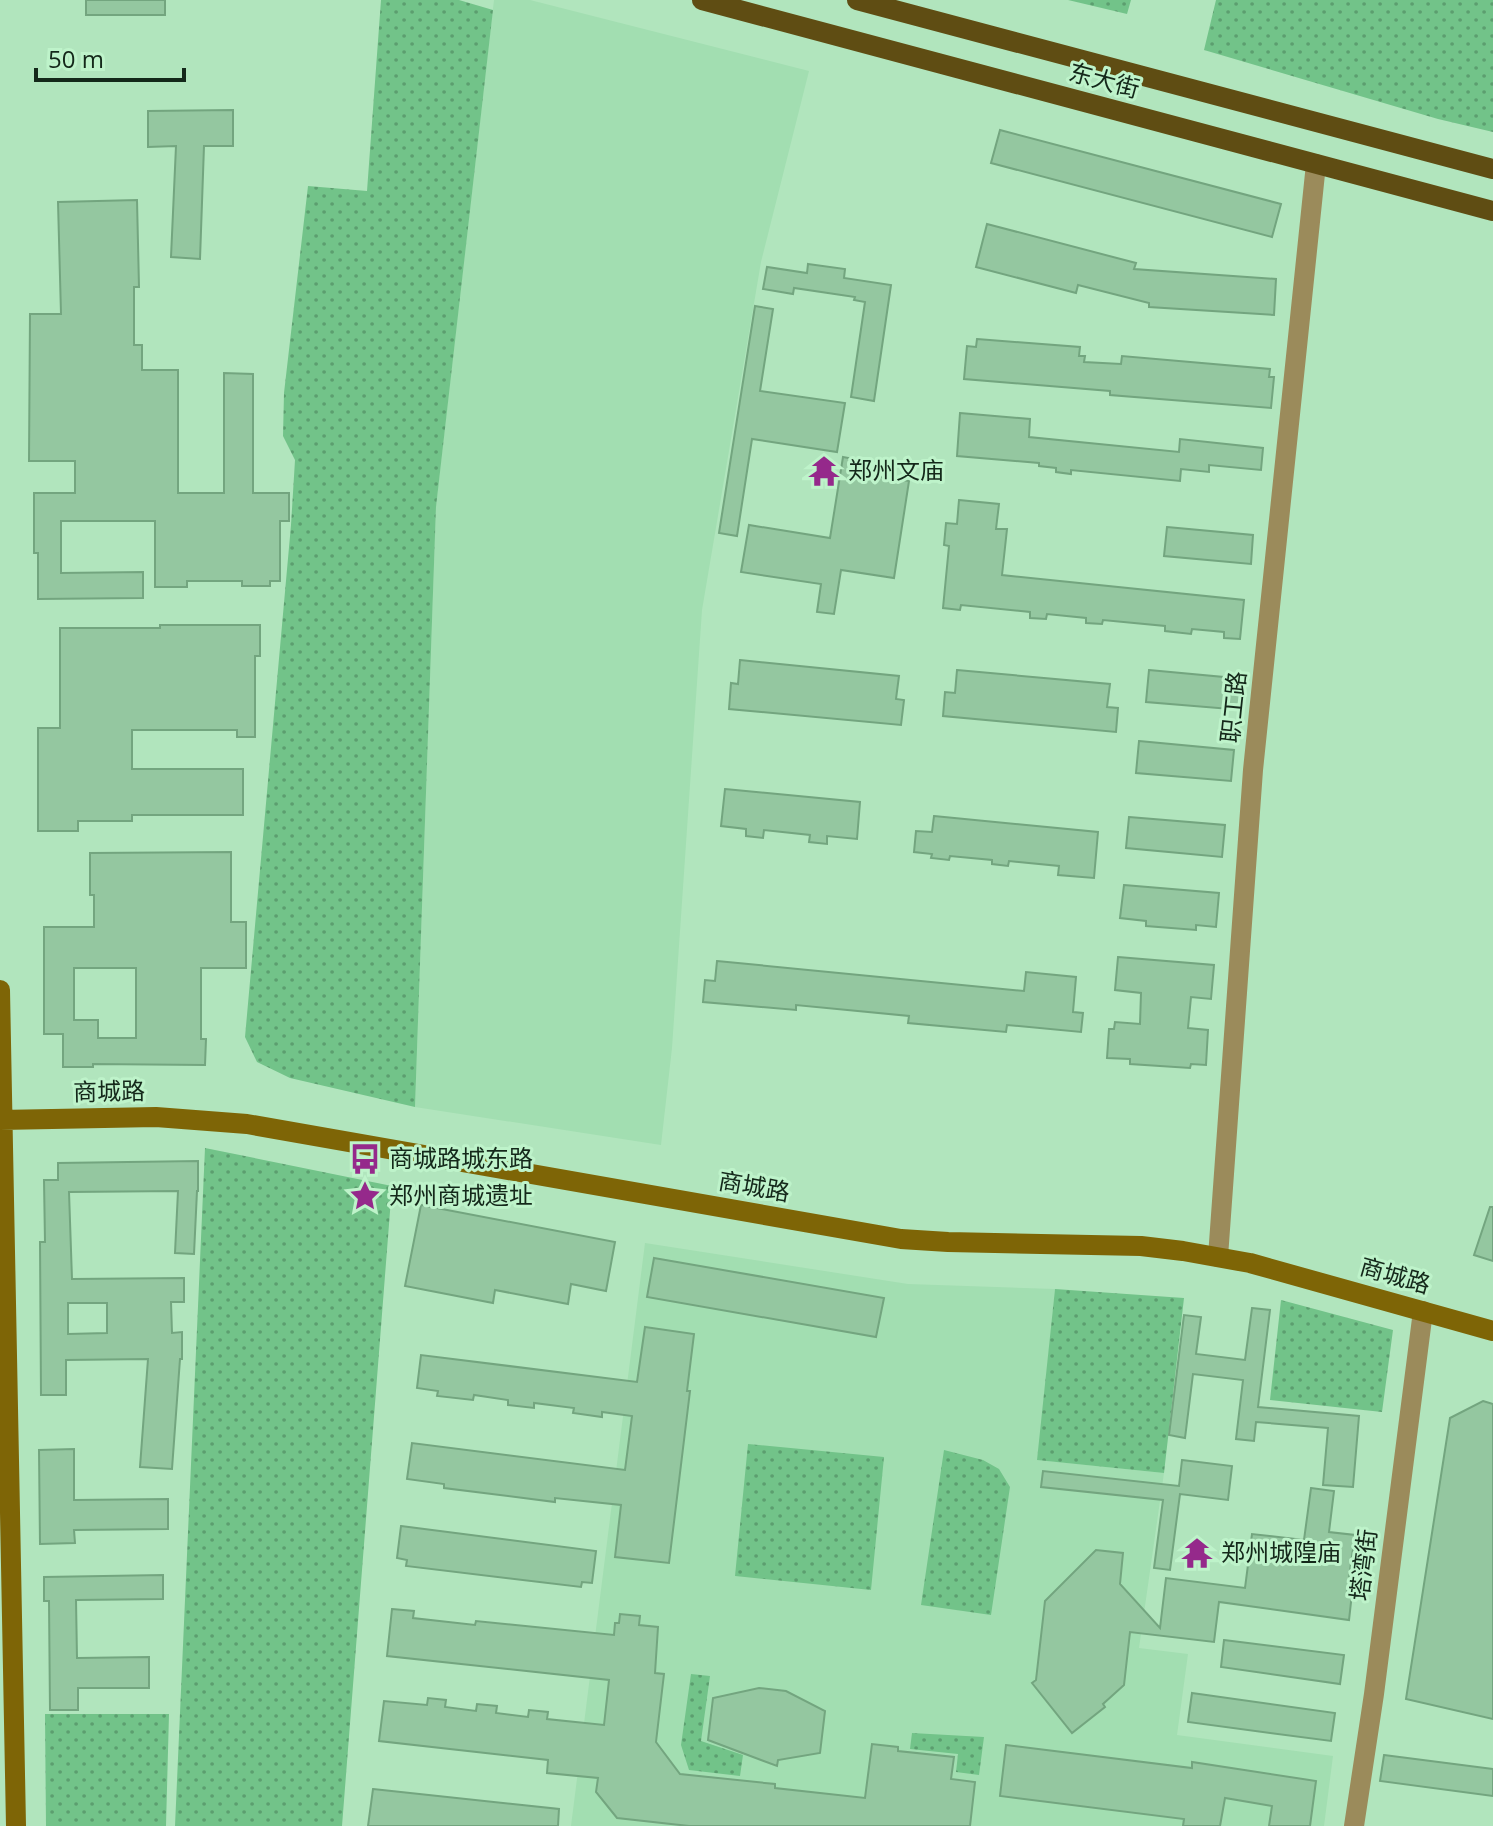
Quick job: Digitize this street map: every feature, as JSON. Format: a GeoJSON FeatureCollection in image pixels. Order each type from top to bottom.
{"type":"FeatureCollection","features":[{"type":"Feature","properties":{"kind":"main road","name":"东大街"},"geometry":{"type":"LineString","coordinates":[[702,0],[1493,211]]}},
{"type":"Feature","properties":{"kind":"main road","name":"东大街"},"geometry":{"type":"LineString","coordinates":[[857,0],[1493,169]]}},
{"type":"Feature","properties":{"kind":"street","name":"职工路"},"geometry":{"type":"LineString","coordinates":[[1218,1257],[1253,770],[1316,164]]}},
{"type":"Feature","properties":{"kind":"street"},"geometry":{"type":"LineString","coordinates":[[0,990],[16,1826]]}},
{"type":"Feature","properties":{"kind":"street","name":"商城路"},"geometry":{"type":"LineString","coordinates":[[1,1120],[156,1117],[247,1124],[901,1239],[1141,1246],[1250,1263],[1493,1331]]}},
{"type":"Feature","properties":{"kind":"street","name":"塔湾街"},"geometry":{"type":"LineString","coordinates":[[1354,1826],[1423,1311]]}},
{"type":"Feature","properties":{"kind":"shaded area"},"geometry":{"type":"Polygon","coordinates":[[[381,0],[459,0],[493,10],[436,507],[415,1107],[290,1078],[257,1062],[245,1037],[295,460],[283,436],[284,393],[308,186],[367,191],[381,0]]]}},
{"type":"Feature","properties":{"kind":"shaded area"},"geometry":{"type":"Polygon","coordinates":[[[494,0],[530,0],[809,71],[761,262],[702,610],[672,1048],[661,1145],[415,1107],[436,506],[494,0]]]}},
{"type":"Feature","properties":{"kind":"shaded area"},"geometry":{"type":"Polygon","coordinates":[[[1068,0],[1131,0],[1127,14],[1068,0]]]}},
{"type":"Feature","properties":{"kind":"shaded area"},"geometry":{"type":"Polygon","coordinates":[[[1216,0],[1493,0],[1493,132],[1438,119],[1204,50],[1216,0]]]}},
{"type":"Feature","properties":{"kind":"shaded area"},"geometry":{"type":"Polygon","coordinates":[[[205,1148],[392,1186],[342,1826],[175,1826],[205,1148]]]}},
{"type":"Feature","properties":{"kind":"shaded area"},"geometry":{"type":"Polygon","coordinates":[[[645,1243],[908,1284],[1055,1289],[1038,1460],[1164,1473],[1139,1648],[1188,1654],[1177,1735],[1333,1756],[1324,1826],[571,1826],[645,1243]]]}},
{"type":"Feature","properties":{"kind":"shaded area"},"geometry":{"type":"Polygon","coordinates":[[[1055,1289],[1184,1298],[1164,1473],[1037,1460],[1055,1289]]]}},
{"type":"Feature","properties":{"kind":"shaded area"},"geometry":{"type":"Polygon","coordinates":[[[1281,1300],[1393,1330],[1382,1412],[1270,1400],[1281,1300]]]}},
{"type":"Feature","properties":{"kind":"shaded area"},"geometry":{"type":"Polygon","coordinates":[[[748,1444],[884,1457],[871,1590],[735,1576],[748,1444]]]}},
{"type":"Feature","properties":{"kind":"shaded area"},"geometry":{"type":"Polygon","coordinates":[[[944,1450],[983,1460],[999,1469],[1010,1487],[991,1615],[921,1605],[944,1450]]]}},
{"type":"Feature","properties":{"kind":"shaded area"},"geometry":{"type":"Polygon","coordinates":[[[691,1674],[710,1676],[701,1741],[743,1755],[740,1776],[689,1770],[681,1745],[691,1674]]]}},
{"type":"Feature","properties":{"kind":"shaded area"},"geometry":{"type":"Polygon","coordinates":[[[45,1714],[169,1714],[166,1826],[46,1826],[45,1714]]]}},
{"type":"Feature","properties":{"kind":"shaded area"},"geometry":{"type":"Polygon","coordinates":[[[912,1733],[984,1737],[979,1775],[956,1772],[958,1754],[910,1749],[912,1733]]]}},
{"type":"Feature","properties":{"kind":"building"},"geometry":{"type":"Polygon","coordinates":[[[86,0],[165,0],[165,15],[86,15],[86,0]]]}},
{"type":"Feature","properties":{"kind":"building"},"geometry":{"type":"Polygon","coordinates":[[[233,110],[233,146],[204,146],[200,259],[171,257],[176,146],[148,147],[148,111],[233,110]]]}},
{"type":"Feature","properties":{"kind":"building"},"geometry":{"type":"Polygon","coordinates":[[[1000,130],[1281,204],[1272,237],[991,163],[1000,130]]]}},
{"type":"Feature","properties":{"kind":"building"},"geometry":{"type":"Polygon","coordinates":[[[137,200],[139,287],[134,287],[134,345],[142,345],[142,370],[178,370],[178,493],[224,493],[224,373],[253,374],[253,493],[289,493],[289,521],[280,521],[280,581],[270,581],[270,586],[242,586],[242,581],[187,581],[187,587],[155,587],[155,521],[61,521],[61,573],[143,572],[143,598],[38,599],[34,493],[75,493],[75,461],[29,461],[30,314],[61,314],[58,202],[137,200]]]}},
{"type":"Feature","properties":{"kind":"building"},"geometry":{"type":"Polygon","coordinates":[[[987,224],[1136,263],[1134,269],[1276,279],[1274,315],[1149,307],[1149,303],[1078,285],[1076,293],[976,267],[987,224]]]}},
{"type":"Feature","properties":{"kind":"building"},"geometry":{"type":"Polygon","coordinates":[[[808,264],[845,269],[844,278],[891,285],[874,401],[851,397],[865,302],[854,300],[855,297],[794,288],[793,294],[763,289],[767,267],[807,273],[808,264]]]}},
{"type":"Feature","properties":{"kind":"building"},"geometry":{"type":"Polygon","coordinates":[[[755,306],[773,309],[760,391],[845,403],[837,452],[752,439],[737,536],[719,533],[755,306]]]}},
{"type":"Feature","properties":{"kind":"building"},"geometry":{"type":"Polygon","coordinates":[[[977,339],[1080,347],[1079,356],[1085,356],[1084,362],[1121,364],[1122,356],[1270,369],[1269,377],[1274,377],[1271,408],[964,379],[967,346],[976,347],[977,339]]]}},
{"type":"Feature","properties":{"kind":"building"},"geometry":{"type":"Polygon","coordinates":[[[960,413],[1030,419],[1029,437],[1179,452],[1180,439],[1263,448],[1261,470],[1209,465],[1209,472],[1181,469],[1180,481],[1071,470],[1071,474],[1056,472],[1056,468],[1039,466],[1039,463],[957,456],[960,413]]]}},
{"type":"Feature","properties":{"kind":"building"},"geometry":{"type":"Polygon","coordinates":[[[843,457],[859,460],[857,473],[909,481],[894,578],[841,570],[834,614],[817,612],[821,584],[741,572],[749,525],[830,538],[843,457]]]}},
{"type":"Feature","properties":{"kind":"building"},"geometry":{"type":"Polygon","coordinates":[[[959,500],[999,504],[996,529],[1007,529],[1002,575],[1244,600],[1240,639],[1224,638],[1224,632],[1192,629],[1191,634],[1165,631],[1165,626],[1103,620],[1102,624],[1086,623],[1086,618],[1047,614],[1046,619],[1030,618],[1030,612],[961,605],[960,610],[943,608],[949,546],[944,545],[946,523],[957,524],[959,500]]]}},
{"type":"Feature","properties":{"kind":"building"},"geometry":{"type":"Polygon","coordinates":[[[1167,527],[1253,535],[1251,564],[1164,556],[1167,527]]]}},
{"type":"Feature","properties":{"kind":"building"},"geometry":{"type":"Polygon","coordinates":[[[160,625],[260,625],[260,656],[255,656],[255,737],[237,737],[237,730],[132,730],[132,769],[243,769],[243,815],[132,815],[132,821],[78,821],[78,831],[38,831],[38,728],[60,728],[60,628],[160,628],[160,625]]]}},
{"type":"Feature","properties":{"kind":"building"},"geometry":{"type":"Polygon","coordinates":[[[740,660],[899,676],[896,699],[904,700],[901,725],[729,709],[731,683],[738,684],[740,660]]]}},
{"type":"Feature","properties":{"kind":"building"},"geometry":{"type":"Polygon","coordinates":[[[957,670],[1110,684],[1107,707],[1118,708],[1116,732],[943,716],[945,692],[955,693],[957,670]]]}},
{"type":"Feature","properties":{"kind":"building"},"geometry":{"type":"Polygon","coordinates":[[[1149,670],[1245,679],[1242,710],[1146,702],[1149,670]]]}},
{"type":"Feature","properties":{"kind":"building"},"geometry":{"type":"Polygon","coordinates":[[[1139,741],[1234,750],[1231,781],[1136,773],[1139,741]]]}},
{"type":"Feature","properties":{"kind":"building"},"geometry":{"type":"Polygon","coordinates":[[[725,789],[860,802],[857,839],[827,836],[827,844],[809,842],[810,835],[764,830],[763,838],[746,836],[746,829],[721,826],[725,789]]]}},
{"type":"Feature","properties":{"kind":"building"},"geometry":{"type":"Polygon","coordinates":[[[934,816],[1098,832],[1094,878],[1058,875],[1059,866],[1009,861],[1008,866],[992,864],[992,860],[950,856],[949,860],[914,852],[916,831],[932,832],[934,816]]]}},
{"type":"Feature","properties":{"kind":"building"},"geometry":{"type":"Polygon","coordinates":[[[1129,817],[1225,825],[1222,857],[1126,848],[1129,817]]]}},
{"type":"Feature","properties":{"kind":"building"},"geometry":{"type":"Polygon","coordinates":[[[231,852],[231,922],[246,922],[246,968],[201,968],[201,1039],[206,1039],[205,1065],[93,1064],[93,1067],[63,1067],[63,1034],[44,1034],[44,927],[94,927],[90,853],[231,852]],[[74,968],[74,1020],[98,1020],[98,1038],[136,1038],[136,968],[74,968]]]}},
{"type":"Feature","properties":{"kind":"building"},"geometry":{"type":"Polygon","coordinates":[[[1124,885],[1219,893],[1216,927],[1196,925],[1196,930],[1146,926],[1146,921],[1120,918],[1124,885]]]}},
{"type":"Feature","properties":{"kind":"building"},"geometry":{"type":"Polygon","coordinates":[[[1118,957],[1214,965],[1211,999],[1191,997],[1188,1028],[1208,1030],[1206,1065],[1191,1064],[1190,1068],[1130,1064],[1130,1059],[1107,1058],[1109,1029],[1114,1029],[1115,1022],[1140,1024],[1141,993],[1115,990],[1118,957]]]}},
{"type":"Feature","properties":{"kind":"building"},"geometry":{"type":"Polygon","coordinates":[[[717,961],[1024,991],[1026,972],[1076,977],[1073,1012],[1083,1013],[1081,1032],[1007,1025],[1006,1032],[908,1023],[909,1016],[796,1005],[796,1010],[703,1002],[705,980],[715,981],[717,961]]]}},
{"type":"Feature","properties":{"kind":"building"},"geometry":{"type":"Polygon","coordinates":[[[198,1161],[194,1254],[175,1253],[178,1191],[69,1192],[72,1279],[184,1278],[184,1302],[171,1302],[172,1333],[182,1332],[172,1469],[140,1467],[148,1359],[66,1360],[66,1395],[41,1395],[40,1242],[45,1242],[44,1180],[58,1180],[58,1163],[198,1161]],[[68,1303],[68,1334],[107,1333],[107,1303],[68,1303]]]}},
{"type":"Feature","properties":{"kind":"building"},"geometry":{"type":"Polygon","coordinates":[[[421,1205],[615,1242],[606,1291],[571,1284],[568,1304],[495,1290],[493,1303],[405,1286],[421,1205]]]}},
{"type":"Feature","properties":{"kind":"building"},"geometry":{"type":"Polygon","coordinates":[[[1490,1207],[1493,1207],[1493,1261],[1474,1255],[1490,1207]]]}},
{"type":"Feature","properties":{"kind":"building"},"geometry":{"type":"Polygon","coordinates":[[[654,1258],[884,1298],[876,1337],[647,1297],[654,1258]]]}},
{"type":"Feature","properties":{"kind":"building"},"geometry":{"type":"Polygon","coordinates":[[[1252,1308],[1270,1310],[1258,1407],[1359,1416],[1353,1487],[1323,1485],[1328,1428],[1256,1422],[1254,1441],[1236,1439],[1243,1380],[1193,1374],[1185,1438],[1169,1435],[1184,1315],[1201,1317],[1196,1354],[1245,1360],[1252,1308]]]}},
{"type":"Feature","properties":{"kind":"building"},"geometry":{"type":"Polygon","coordinates":[[[645,1327],[694,1334],[669,1563],[615,1557],[621,1505],[555,1498],[555,1502],[444,1488],[444,1484],[407,1479],[412,1443],[625,1470],[632,1416],[602,1412],[602,1417],[573,1413],[574,1408],[534,1403],[534,1408],[508,1405],[508,1400],[474,1395],[473,1400],[437,1396],[438,1391],[417,1388],[421,1355],[637,1382],[645,1327]]]}},
{"type":"Feature","properties":{"kind":"building"},"geometry":{"type":"Polygon","coordinates":[[[1483,1401],[1493,1404],[1493,1719],[1406,1699],[1450,1418],[1483,1401]]]}},
{"type":"Feature","properties":{"kind":"building"},"geometry":{"type":"Polygon","coordinates":[[[74,1449],[74,1500],[168,1499],[168,1529],[74,1530],[75,1543],[40,1544],[39,1450],[74,1449]]]}},
{"type":"Feature","properties":{"kind":"building"},"geometry":{"type":"Polygon","coordinates":[[[1182,1460],[1232,1466],[1228,1500],[1180,1494],[1170,1570],[1154,1568],[1163,1500],[1041,1487],[1043,1471],[1179,1486],[1182,1460]]]}},
{"type":"Feature","properties":{"kind":"building"},"geometry":{"type":"Polygon","coordinates":[[[1311,1488],[1334,1491],[1329,1532],[1355,1535],[1347,1592],[1352,1593],[1349,1620],[1219,1602],[1214,1642],[1130,1632],[1124,1685],[1103,1704],[1105,1707],[1072,1733],[1032,1683],[1036,1680],[1045,1601],[1096,1550],[1123,1553],[1120,1584],[1160,1628],[1166,1578],[1245,1588],[1252,1534],[1304,1540],[1311,1488]]]}},
{"type":"Feature","properties":{"kind":"building"},"geometry":{"type":"Polygon","coordinates":[[[401,1526],[596,1551],[592,1583],[582,1582],[581,1587],[406,1566],[407,1560],[397,1558],[401,1526]]]}},
{"type":"Feature","properties":{"kind":"building"},"geometry":{"type":"Polygon","coordinates":[[[163,1575],[163,1599],[76,1600],[77,1658],[149,1657],[149,1688],[78,1688],[78,1710],[50,1710],[49,1601],[44,1601],[44,1577],[163,1575]]]}},
{"type":"Feature","properties":{"kind":"building"},"geometry":{"type":"Polygon","coordinates":[[[392,1609],[414,1611],[413,1618],[614,1635],[620,1614],[640,1616],[639,1625],[658,1627],[655,1673],[664,1674],[656,1742],[680,1774],[865,1798],[872,1744],[898,1747],[898,1751],[954,1757],[951,1779],[975,1782],[970,1826],[689,1826],[617,1818],[596,1792],[598,1778],[547,1773],[548,1760],[379,1741],[384,1701],[427,1705],[428,1698],[446,1700],[445,1707],[476,1711],[477,1704],[497,1706],[496,1713],[528,1717],[529,1710],[548,1712],[547,1719],[604,1725],[609,1680],[387,1656],[392,1609]]]}},
{"type":"Feature","properties":{"kind":"building"},"geometry":{"type":"Polygon","coordinates":[[[1224,1640],[1344,1655],[1340,1684],[1221,1667],[1224,1640]]]}},
{"type":"Feature","properties":{"kind":"building"},"geometry":{"type":"Polygon","coordinates":[[[759,1688],[786,1691],[825,1711],[820,1753],[778,1760],[777,1766],[708,1740],[713,1698],[759,1688]]]}},
{"type":"Feature","properties":{"kind":"building"},"geometry":{"type":"Polygon","coordinates":[[[1192,1693],[1335,1713],[1331,1741],[1188,1722],[1192,1693]]]}},
{"type":"Feature","properties":{"kind":"building"},"geometry":{"type":"Polygon","coordinates":[[[1006,1745],[1192,1768],[1192,1762],[1316,1781],[1310,1826],[1269,1826],[1272,1806],[1225,1798],[1220,1826],[1183,1826],[1184,1819],[1000,1796],[1006,1745]]]}},
{"type":"Feature","properties":{"kind":"building"},"geometry":{"type":"Polygon","coordinates":[[[1384,1755],[1493,1769],[1493,1796],[1380,1781],[1384,1755]]]}},
{"type":"Feature","properties":{"kind":"building"},"geometry":{"type":"Polygon","coordinates":[[[373,1789],[559,1809],[558,1826],[368,1826],[373,1789]]]}},
{"type":"Feature","properties":{"kind":"place","name":"郑州文庙"},"geometry":{"type":"Point","coordinates":[824,471]}},
{"type":"Feature","properties":{"kind":"place","name":"商城路城东路"},"geometry":{"type":"Point","coordinates":[365,1159]}},
{"type":"Feature","properties":{"kind":"place","name":"郑州商城遗址"},"geometry":{"type":"Point","coordinates":[365,1196]}},
{"type":"Feature","properties":{"kind":"place","name":"郑州城隍庙"},"geometry":{"type":"Point","coordinates":[1197,1553]}}]}
